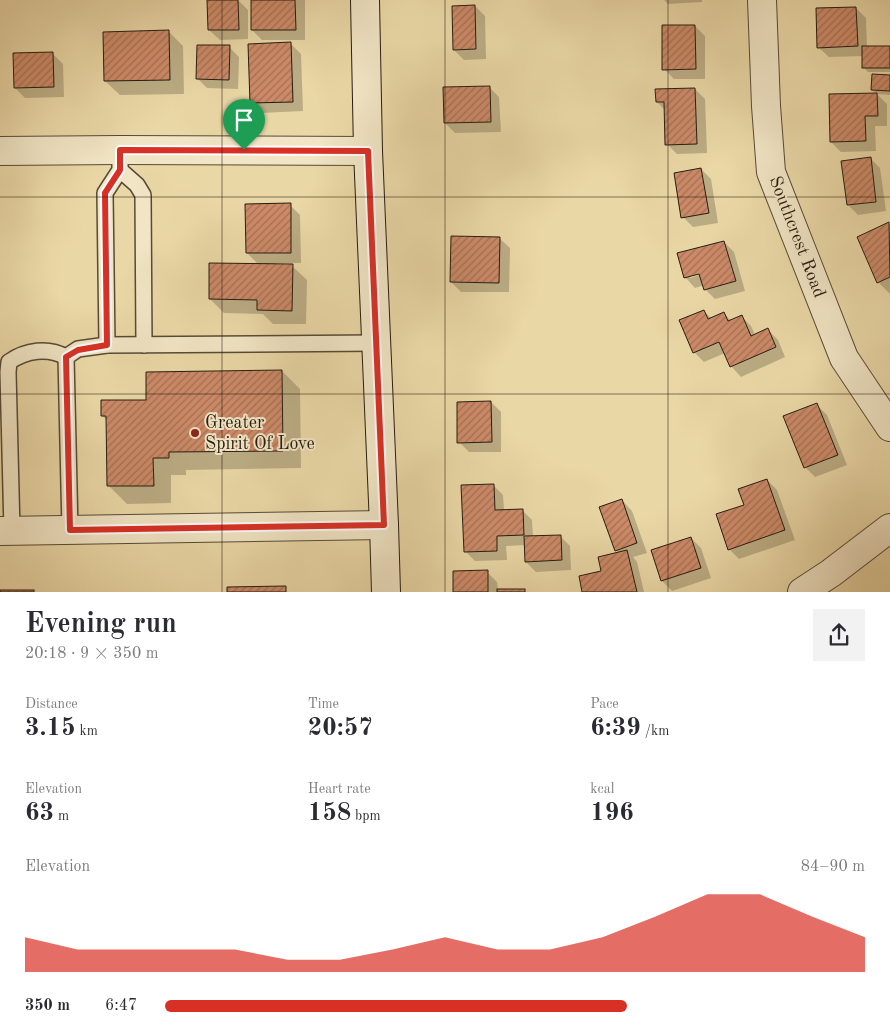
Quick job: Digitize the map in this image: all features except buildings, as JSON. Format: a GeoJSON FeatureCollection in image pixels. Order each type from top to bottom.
{"type":"FeatureCollection","features":[{"type":"Feature","properties":{"kind":"street"},"geometry":{"type":"LineString","coordinates":[[365,0],[368,151],[386,592]]}},
{"type":"Feature","properties":{"kind":"street","name":"Southcrest Road"},"geometry":{"type":"LineString","coordinates":[[762,0],[766,106],[771,172],[844,358],[890,427]]}},
{"type":"Feature","properties":{"kind":"street"},"geometry":{"type":"LineString","coordinates":[[0,151],[120,160],[368,151]]}},
{"type":"Feature","properties":{"kind":"street"},"geometry":{"type":"LineString","coordinates":[[6,531],[384,525]]}},
{"type":"Feature","properties":{"kind":"street"},"geometry":{"type":"LineString","coordinates":[[802,592],[831,573],[890,528]]}},
{"type":"Feature","properties":{"kind":"lane"},"geometry":{"type":"LineString","coordinates":[[120,160],[143,195],[144,345]]}},
{"type":"Feature","properties":{"kind":"lane"},"geometry":{"type":"LineString","coordinates":[[107,345],[105,193],[120,160]]}},
{"type":"Feature","properties":{"kind":"lane"},"geometry":{"type":"LineString","coordinates":[[66,357],[78,350],[107,345],[376,342]]}},
{"type":"Feature","properties":{"kind":"lane"},"geometry":{"type":"LineString","coordinates":[[6,531],[8,372],[10,362],[18,356],[41,350],[59,353],[66,357]]}},
{"type":"Feature","properties":{"kind":"lane"},"geometry":{"type":"LineString","coordinates":[[66,357],[70,530]]}},
{"type":"Feature","properties":{"kind":"place","name":"Greater Spirit Of Love"},"geometry":{"type":"Point","coordinates":[195,433]}},
{"type":"Feature","properties":{"kind":"route"},"geometry":{"type":"LineString","coordinates":[[120,150],[244,150],[368,151],[384,525],[70,530],[66,357],[78,350],[107,345],[105,193],[120,170],[120,150]]}}]}
